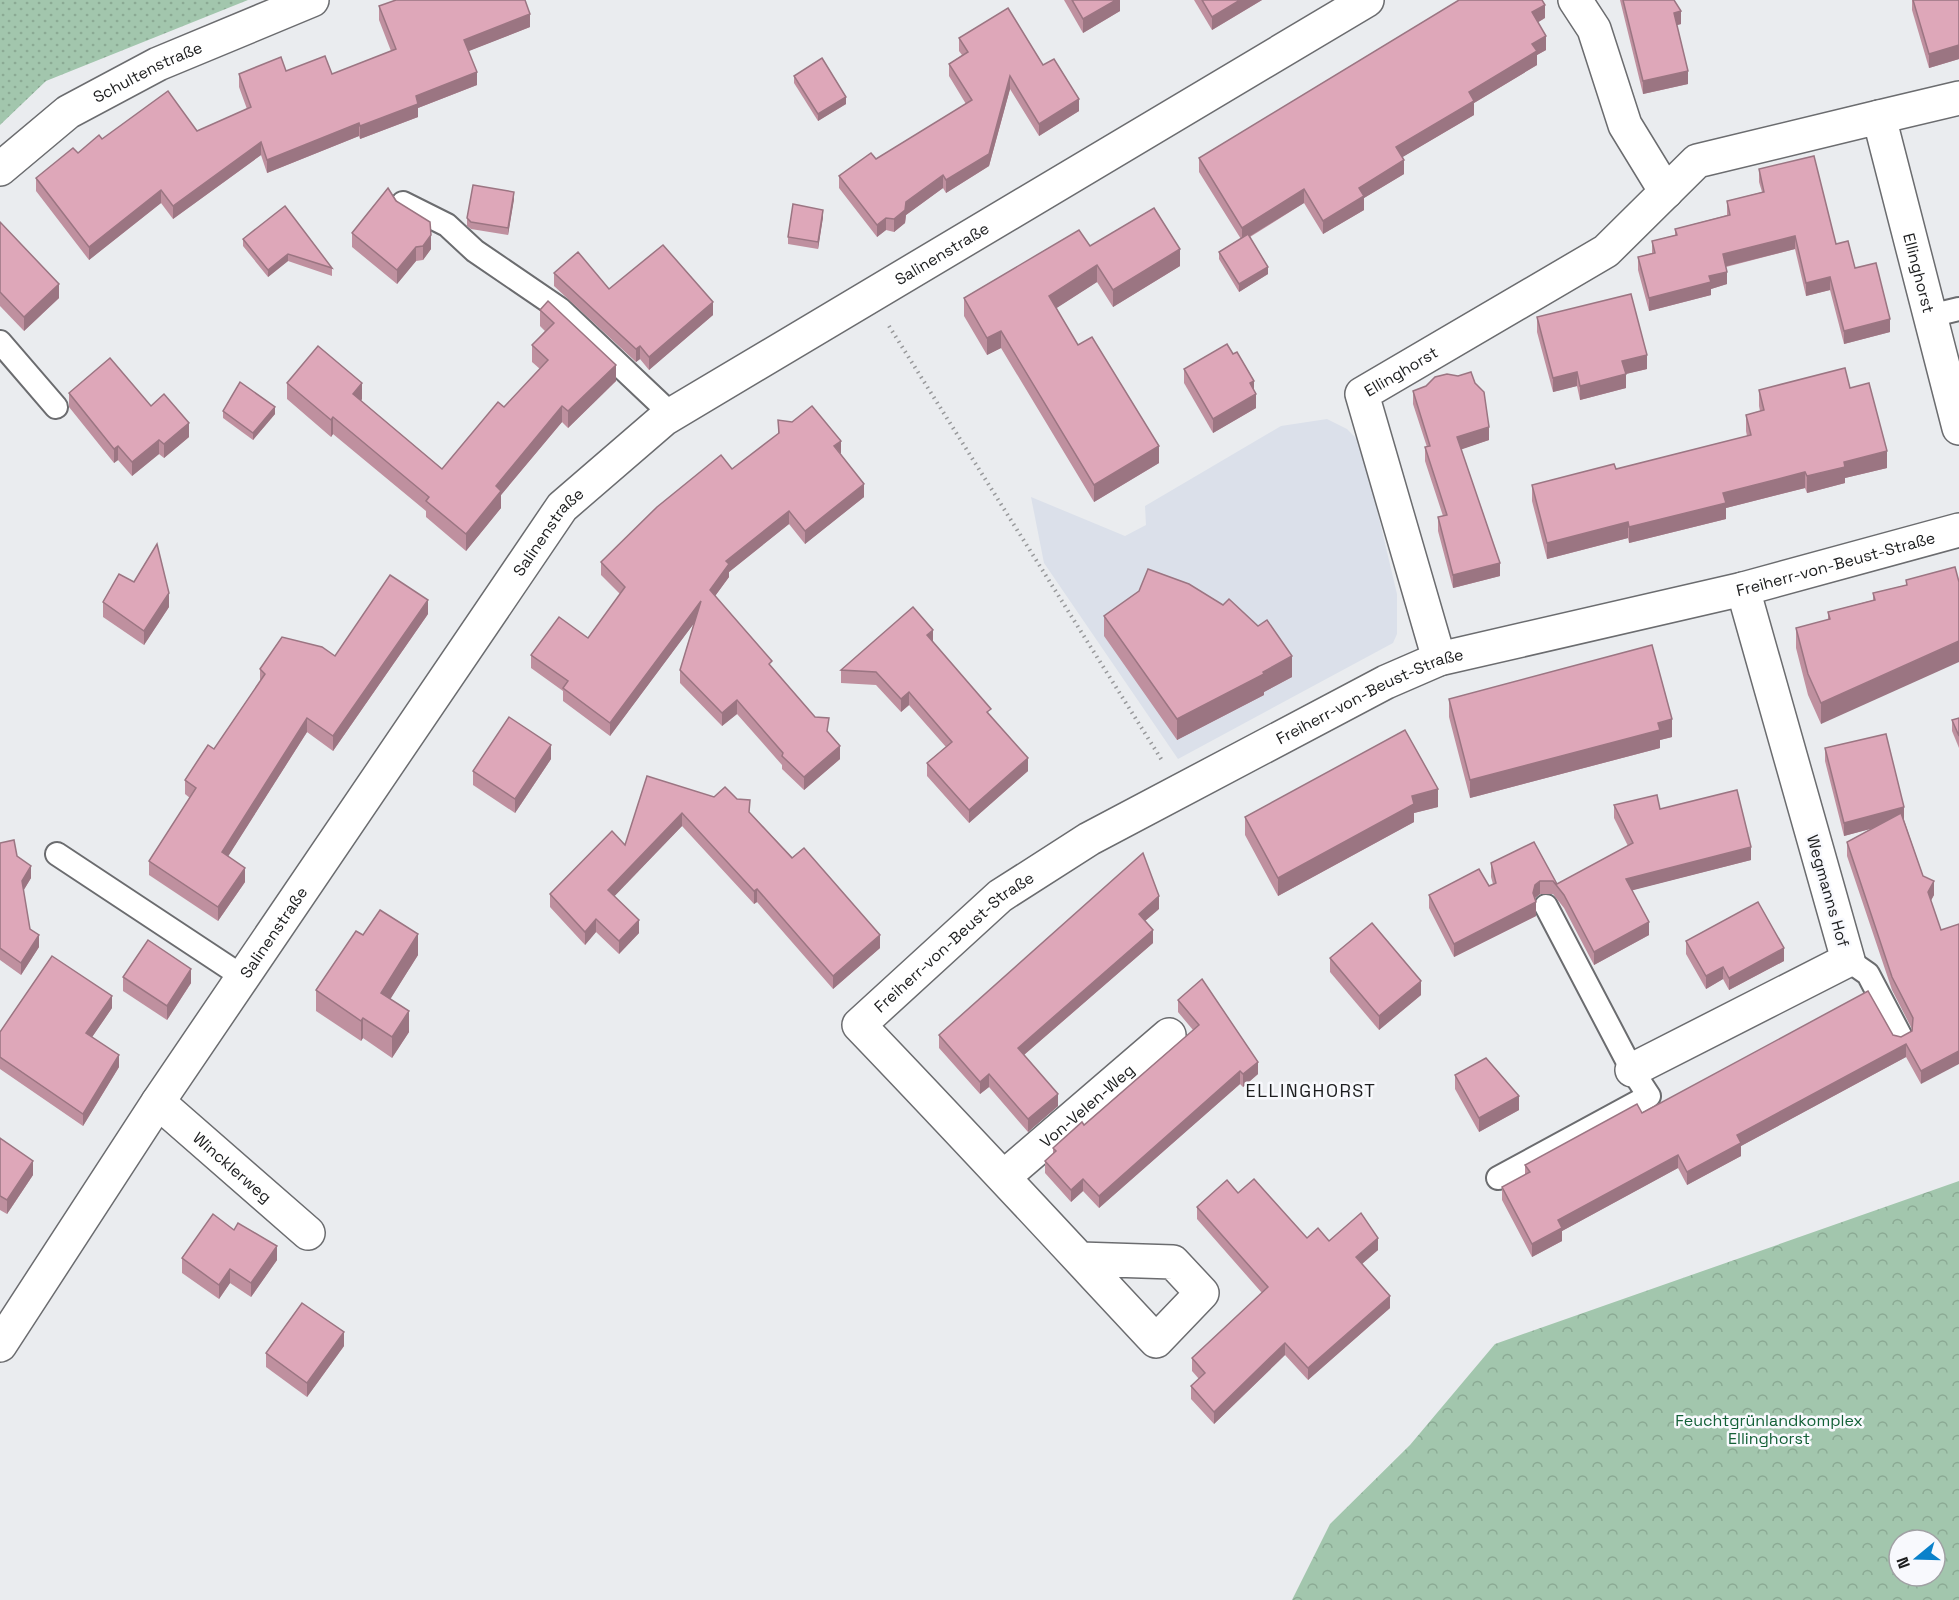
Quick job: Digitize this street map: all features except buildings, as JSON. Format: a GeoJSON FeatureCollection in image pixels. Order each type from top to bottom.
{"type":"FeatureCollection","features":[{"type":"Feature","properties":{"kind":"street","name":"Schultenstraße"},"geometry":{"type":"LineString","coordinates":[[0,169],[78,106],[158,64],[312,0]]}},
{"type":"Feature","properties":{"kind":"street","name":"Salinenstraße"},"geometry":{"type":"LineString","coordinates":[[0,1345],[158,1102],[562,507],[671,414],[1367,0]]}},
{"type":"Feature","properties":{"kind":"street"},"geometry":{"type":"LineString","coordinates":[[1575,0],[1594,28],[1625,124],[1666,192]]}},
{"type":"Feature","properties":{"kind":"street","name":"Ellinghorst"},"geometry":{"type":"LineString","coordinates":[[1439,659],[1362,394],[1606,250],[1697,161],[1959,98]]}},
{"type":"Feature","properties":{"kind":"street","name":"Ellinghorst"},"geometry":{"type":"LineString","coordinates":[[1879,117],[1945,313],[1959,428]]}},
{"type":"Feature","properties":{"kind":"street","name":"Freiherr-von-Beust-Straße"},"geometry":{"type":"LineString","coordinates":[[1005,1176],[859,1025],[1000,897],[1089,839],[1386,682],[1439,659],[1743,589],[1959,530]]}},
{"type":"Feature","properties":{"kind":"street","name":"Wegmanns Hof"},"geometry":{"type":"LineString","coordinates":[[1632,1070],[1848,960],[1743,589]]}},
{"type":"Feature","properties":{"kind":"street","name":"Von-Velen-Weg"},"geometry":{"type":"LineString","coordinates":[[1005,1176],[1169,1035]]}},
{"type":"Feature","properties":{"kind":"street","name":"Wincklerweg"},"geometry":{"type":"LineString","coordinates":[[158,1102],[308,1233]]}},
{"type":"Feature","properties":{"kind":"street"},"geometry":{"type":"LineString","coordinates":[[1005,1176],[1080,1259]]}},
{"type":"Feature","properties":{"kind":"lane"},"geometry":{"type":"LineString","coordinates":[[403,203],[447,225],[475,251],[560,309],[671,414]]}},
{"type":"Feature","properties":{"kind":"lane"},"geometry":{"type":"LineString","coordinates":[[0,342],[56,407]]}},
{"type":"Feature","properties":{"kind":"lane"},"geometry":{"type":"LineString","coordinates":[[57,854],[243,976]]}},
{"type":"Feature","properties":{"kind":"lane"},"geometry":{"type":"LineString","coordinates":[[1498,1178],[1649,1096],[1632,1070],[1546,906]]}},
{"type":"Feature","properties":{"kind":"lane"},"geometry":{"type":"LineString","coordinates":[[1848,960],[1868,974],[1901,1037]]}},
{"type":"Feature","properties":{"kind":"path"},"geometry":{"type":"LineString","coordinates":[[870,296],[1181,790]]}},
{"type":"Feature","properties":{"kind":"shaded area"},"geometry":{"type":"Polygon","coordinates":[[[1327,419],[1347,429],[1359,441],[1365,459],[1397,594],[1397,634],[1393,643],[1178,759],[1044,563],[1031,497],[1125,536],[1146,525],[1145,506],[1281,426],[1327,419]]]}},
{"type":"Feature","properties":{"kind":"green space"},"geometry":{"type":"Polygon","coordinates":[[[0,0],[248,0],[46,81],[0,125],[0,0]]]}},
{"type":"Feature","properties":{"kind":"green space","name":"Feuchtgrünlandkomplex Ellinghorst"},"geometry":{"type":"Polygon","coordinates":[[[1959,1181],[1959,1600],[1292,1600],[1330,1524],[1410,1445],[1495,1344],[1959,1181]]]}},
{"type":"Feature","properties":{"kind":"district","name":"ELLINGHORST"},"geometry":{"type":"Point","coordinates":[1311,1090]}}]}
